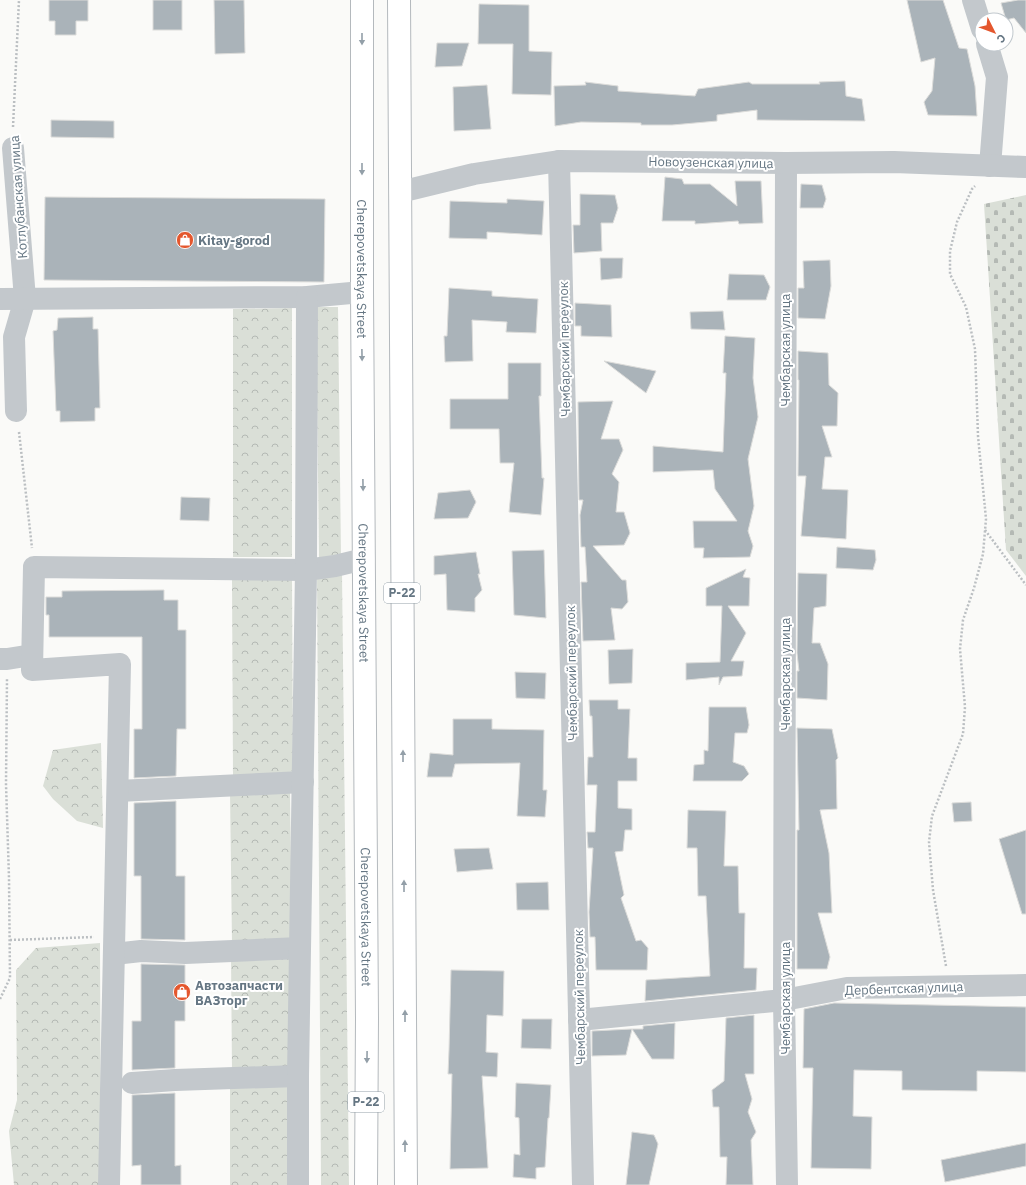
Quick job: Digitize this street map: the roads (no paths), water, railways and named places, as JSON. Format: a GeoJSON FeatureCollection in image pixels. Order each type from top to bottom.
{"type":"FeatureCollection","features":[{"type":"Feature","properties":{"kind":"highway","name":"Cherepovetskaya Street"},"geometry":{"type":"LineString","coordinates":[[362,0],[362,292],[367,1010],[366,1185]]}},
{"type":"Feature","properties":{"kind":"highway","name":"Р-22"},"geometry":{"type":"LineString","coordinates":[[399,0],[406,1185]]}},
{"type":"Feature","properties":{"kind":"street"},"geometry":{"type":"LineString","coordinates":[[973,0],[977,12]]}},
{"type":"Feature","properties":{"kind":"street"},"geometry":{"type":"LineString","coordinates":[[989,52],[997,78],[990,166]]}},
{"type":"Feature","properties":{"kind":"street","name":"Котлубанская улица"},"geometry":{"type":"LineString","coordinates":[[12,148],[25,299]]}},
{"type":"Feature","properties":{"kind":"street","name":"Новоузенская улица"},"geometry":{"type":"LineString","coordinates":[[400,192],[474,174],[559,161],[786,163],[894,162],[1026,167]]}},
{"type":"Feature","properties":{"kind":"street","name":"Чембарский переулок"},"geometry":{"type":"LineString","coordinates":[[559,161],[583,1185]]}},
{"type":"Feature","properties":{"kind":"street","name":"Чембарская улица"},"geometry":{"type":"LineString","coordinates":[[786,163],[784,1000],[787,1185]]}},
{"type":"Feature","properties":{"kind":"street"},"geometry":{"type":"LineString","coordinates":[[0,299],[306,297],[362,292]]}},
{"type":"Feature","properties":{"kind":"street"},"geometry":{"type":"LineString","coordinates":[[298,1185],[298,1076],[306,570],[306,297]]}},
{"type":"Feature","properties":{"kind":"street"},"geometry":{"type":"LineString","coordinates":[[16,411],[14,337],[25,299]]}},
{"type":"Feature","properties":{"kind":"street"},"geometry":{"type":"LineString","coordinates":[[109,1185],[120,664],[32,670],[34,567],[306,570],[335,566],[364,559]]}},
{"type":"Feature","properties":{"kind":"street"},"geometry":{"type":"LineString","coordinates":[[3,659],[32,655]]}},
{"type":"Feature","properties":{"kind":"street"},"geometry":{"type":"LineString","coordinates":[[118,791],[303,782]]}},
{"type":"Feature","properties":{"kind":"street"},"geometry":{"type":"LineString","coordinates":[[114,954],[141,951],[185,953],[300,948]]}},
{"type":"Feature","properties":{"kind":"street","name":"Дербентская улица"},"geometry":{"type":"LineString","coordinates":[[579,1020],[784,1000],[847,988],[1026,985]]}},
{"type":"Feature","properties":{"kind":"street"},"geometry":{"type":"LineString","coordinates":[[132,1083],[298,1076]]}},
{"type":"Feature","properties":{"kind":"place","name":"Kitay-gorod"},"geometry":{"type":"Point","coordinates":[185,240]}},
{"type":"Feature","properties":{"kind":"place","name":"Автозапчасти ВАЗторг"},"geometry":{"type":"Point","coordinates":[182,992]}}]}
